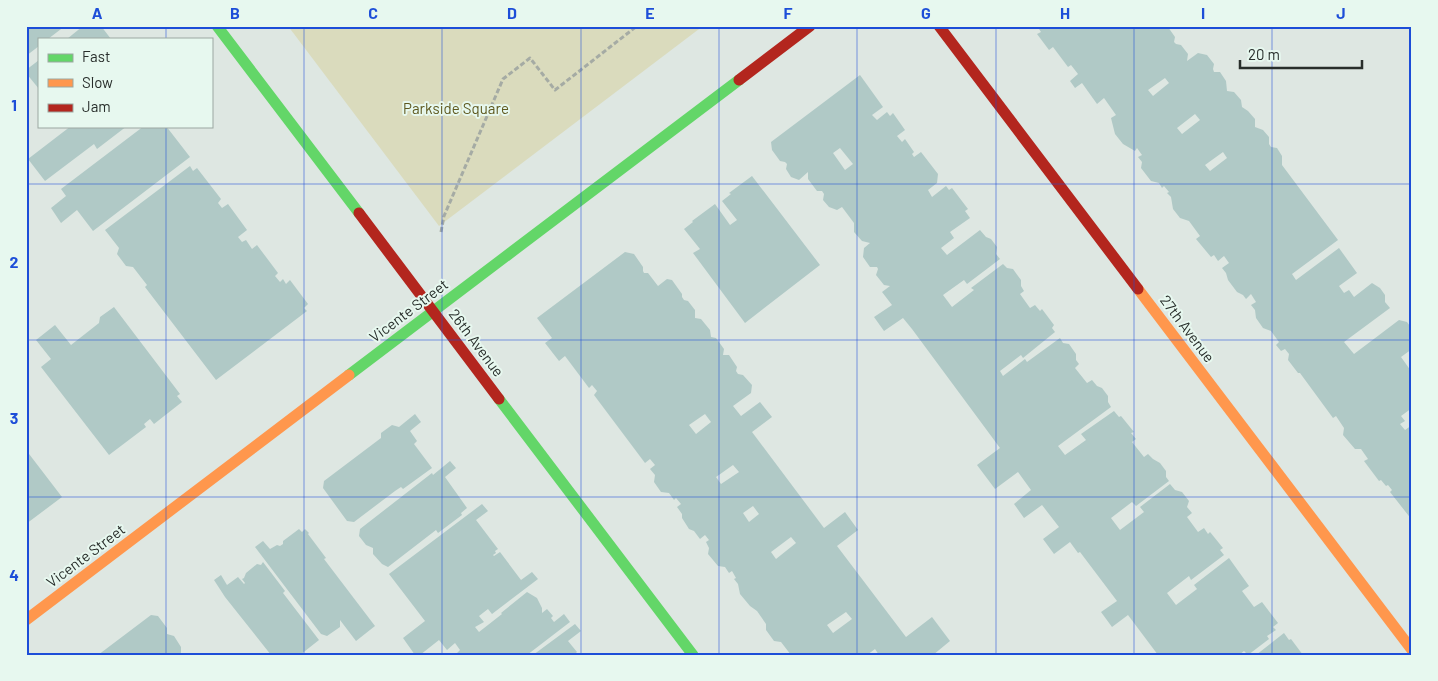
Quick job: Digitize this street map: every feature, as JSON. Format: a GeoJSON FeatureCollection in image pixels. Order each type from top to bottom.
{"type":"FeatureCollection","features":[{"type":"Feature","properties":{"kind":"street","name":"26th Avenue"},"geometry":{"type":"LineString","coordinates":[[217,26],[694,655]]}},
{"type":"Feature","properties":{"kind":"street","name":"Vicente Street"},"geometry":{"type":"LineString","coordinates":[[26,620],[810,26]]}},
{"type":"Feature","properties":{"kind":"street","name":"27th Avenue"},"geometry":{"type":"LineString","coordinates":[[939,26],[1412,650]]}},
{"type":"Feature","properties":{"kind":"path"},"geometry":{"type":"LineString","coordinates":[[440,232],[444,216],[503,79],[530,58],[555,90],[637,26]]}},
{"type":"Feature","properties":{"kind":"green space","name":"Parkside Square"},"geometry":{"type":"Polygon","coordinates":[[[288,26],[703,26],[439,226],[288,26]]]}},
{"type":"Feature","properties":{"kind":"building"},"geometry":{"type":"Polygon","coordinates":[[[26,26],[65,26],[49,38],[38,38],[38,47],[26,56],[26,26]]]}},
{"type":"Feature","properties":{"kind":"building"},"geometry":{"type":"Polygon","coordinates":[[[83,26],[101,26],[110,38],[68,38],[83,26]]]}},
{"type":"Feature","properties":{"kind":"building"},"geometry":{"type":"Polygon","coordinates":[[[1037,26],[1166,26],[1175,37],[1174,42],[1181,45],[1188,54],[1187,61],[1198,53],[1207,55],[1214,64],[1214,72],[1220,72],[1226,81],[1227,91],[1234,92],[1241,100],[1242,107],[1255,119],[1255,127],[1263,130],[1269,137],[1271,147],[1277,148],[1282,156],[1282,165],[1338,240],[1292,274],[1296,280],[1339,248],[1357,273],[1339,286],[1344,293],[1349,290],[1354,297],[1372,283],[1380,288],[1385,295],[1385,302],[1390,308],[1344,342],[1354,354],[1399,320],[1407,322],[1412,329],[1412,349],[1401,357],[1412,370],[1412,408],[1401,416],[1405,421],[1400,424],[1405,430],[1412,425],[1412,520],[1390,492],[1392,490],[1388,485],[1386,486],[1381,480],[1379,481],[1364,461],[1368,459],[1361,449],[1355,449],[1343,435],[1344,428],[1336,416],[1333,418],[1300,373],[1288,360],[1289,354],[1285,349],[1281,351],[1276,345],[1279,342],[1271,331],[1263,328],[1256,318],[1255,310],[1251,305],[1256,302],[1251,294],[1246,299],[1237,292],[1228,280],[1222,268],[1229,263],[1224,256],[1218,261],[1214,255],[1211,257],[1196,239],[1200,236],[1189,221],[1180,218],[1173,209],[1171,197],[1167,193],[1169,192],[1164,186],[1162,188],[1159,183],[1151,181],[1141,168],[1142,162],[1138,157],[1142,155],[1137,148],[1135,151],[1123,144],[1115,134],[1111,118],[1116,115],[1104,98],[1097,104],[1082,83],[1075,88],[1070,81],[1078,74],[1071,65],[1068,67],[1053,47],[1049,50],[1037,34],[1041,32],[1037,26]],[[1165,78],[1148,90],[1153,96],[1169,83],[1165,78]],[[1195,114],[1177,128],[1182,134],[1200,120],[1195,114]],[[1223,152],[1205,165],[1210,171],[1227,158],[1223,152]]]}},
{"type":"Feature","properties":{"kind":"building"},"geometry":{"type":"Polygon","coordinates":[[[38,61],[38,88],[26,73],[26,70],[38,61]]]}},
{"type":"Feature","properties":{"kind":"building"},"geometry":{"type":"Polygon","coordinates":[[[860,75],[883,107],[872,115],[877,120],[887,112],[890,116],[893,113],[905,130],[897,136],[902,142],[905,139],[914,152],[912,154],[914,157],[921,152],[938,174],[937,183],[928,190],[932,197],[946,186],[949,190],[952,188],[968,209],[965,211],[970,218],[950,232],[954,238],[941,248],[947,255],[980,230],[997,247],[996,254],[1000,259],[967,284],[964,280],[943,295],[952,307],[974,290],[971,288],[1003,264],[1007,268],[1013,269],[1021,280],[1021,286],[1024,291],[1020,294],[1030,308],[1035,305],[1040,311],[1042,309],[1054,325],[1052,328],[1055,332],[1023,358],[1021,355],[1000,371],[1003,376],[1025,359],[1027,362],[1060,338],[1063,343],[1069,344],[1076,354],[1076,360],[1079,364],[1075,368],[1087,383],[1092,380],[1097,386],[1102,388],[1108,396],[1108,402],[1111,407],[1058,446],[1065,455],[1086,440],[1081,434],[1114,411],[1119,417],[1121,416],[1134,432],[1131,433],[1136,439],[1132,442],[1144,457],[1148,454],[1160,463],[1166,471],[1166,477],[1169,481],[1136,506],[1132,502],[1111,518],[1120,530],[1144,512],[1140,507],[1170,484],[1175,490],[1182,492],[1189,501],[1187,507],[1192,513],[1187,517],[1198,532],[1204,528],[1208,534],[1210,532],[1223,548],[1220,550],[1224,555],[1191,580],[1189,576],[1167,593],[1176,605],[1197,589],[1194,585],[1229,558],[1249,586],[1242,591],[1254,607],[1262,602],[1278,623],[1273,627],[1276,630],[1267,636],[1269,639],[1248,655],[1244,651],[1239,655],[1158,655],[1128,615],[1112,627],[1101,612],[1117,601],[1080,552],[1078,553],[1070,542],[1054,554],[1043,539],[1059,527],[1042,505],[1024,518],[1014,504],[1031,490],[1018,472],[995,489],[977,465],[1000,448],[912,329],[903,318],[884,331],[874,317],[892,305],[882,292],[890,286],[884,285],[876,275],[877,267],[870,267],[863,257],[864,248],[870,243],[862,241],[854,232],[854,223],[842,207],[837,210],[829,207],[823,200],[824,194],[822,191],[817,191],[808,179],[808,172],[799,180],[791,177],[786,169],[787,164],[780,161],[772,150],[771,142],[860,75]],[[840,148],[833,153],[845,170],[853,164],[840,148]]]}},
{"type":"Feature","properties":{"kind":"building"},"geometry":{"type":"Polygon","coordinates":[[[68,128],[124,128],[97,149],[94,144],[45,181],[28,159],[68,128]]]}},
{"type":"Feature","properties":{"kind":"building"},"geometry":{"type":"Polygon","coordinates":[[[141,128],[168,128],[190,157],[93,231],[77,210],[61,223],[51,208],[66,196],[61,189],[141,128]]]}},
{"type":"Feature","properties":{"kind":"building"},"geometry":{"type":"Polygon","coordinates":[[[190,166],[193,171],[197,168],[221,199],[218,203],[222,208],[228,204],[247,230],[238,237],[242,242],[246,240],[252,249],[257,245],[278,273],[275,276],[280,282],[283,279],[286,284],[290,280],[308,304],[304,308],[307,311],[216,380],[145,287],[147,285],[133,267],[126,266],[117,254],[119,248],[105,230],[190,166]]]}},
{"type":"Feature","properties":{"kind":"building"},"geometry":{"type":"Polygon","coordinates":[[[752,176],[820,265],[745,323],[693,253],[700,249],[684,229],[715,204],[730,225],[737,220],[722,201],[731,194],[729,193],[752,176]]]}},
{"type":"Feature","properties":{"kind":"building"},"geometry":{"type":"Polygon","coordinates":[[[625,252],[634,254],[643,267],[644,273],[648,273],[658,286],[667,279],[672,280],[684,300],[688,301],[695,310],[695,318],[701,319],[710,330],[711,337],[716,338],[724,349],[723,355],[729,355],[737,367],[736,371],[738,374],[743,375],[752,385],[751,393],[733,406],[741,416],[760,402],[772,417],[752,432],[824,528],[845,512],[858,530],[837,546],[906,637],[932,617],[950,641],[933,655],[879,655],[875,649],[867,655],[791,655],[781,642],[774,641],[766,630],[766,624],[757,611],[740,594],[732,571],[729,573],[725,567],[718,566],[708,554],[709,548],[706,542],[709,540],[705,535],[700,539],[694,531],[689,529],[677,507],[681,504],[676,498],[674,500],[669,493],[661,492],[654,482],[655,475],[650,469],[655,465],[650,459],[645,463],[594,395],[597,391],[592,385],[589,388],[565,356],[559,361],[545,343],[552,338],[537,318],[625,252]],[[705,414],[689,425],[696,434],[711,422],[705,414]],[[733,465],[716,477],[721,484],[739,472],[733,465]],[[753,506],[743,513],[749,522],[759,514],[753,506]],[[791,537],[771,552],[776,559],[796,543],[791,537]],[[846,612],[827,625],[833,633],[852,619],[846,612]]]}},
{"type":"Feature","properties":{"kind":"building"},"geometry":{"type":"Polygon","coordinates":[[[114,307],[180,394],[177,396],[182,402],[154,424],[150,419],[144,424],[146,427],[109,455],[41,367],[51,359],[36,340],[55,325],[71,345],[99,323],[100,317],[114,307]]]}},
{"type":"Feature","properties":{"kind":"building"},"geometry":{"type":"Polygon","coordinates":[[[415,414],[421,422],[410,431],[417,441],[414,444],[432,468],[403,489],[401,487],[395,491],[354,522],[347,521],[323,488],[324,481],[381,438],[381,433],[392,425],[399,427],[415,414]]]}},
{"type":"Feature","properties":{"kind":"building"},"geometry":{"type":"Polygon","coordinates":[[[26,450],[62,497],[26,524],[26,450]]]}},
{"type":"Feature","properties":{"kind":"building"},"geometry":{"type":"Polygon","coordinates":[[[450,461],[456,468],[445,477],[467,508],[461,513],[462,515],[438,533],[436,530],[388,567],[382,564],[373,554],[373,548],[366,545],[359,536],[360,529],[450,461]]]}},
{"type":"Feature","properties":{"kind":"building"},"geometry":{"type":"Polygon","coordinates":[[[482,504],[488,511],[476,520],[498,549],[493,555],[500,552],[521,580],[532,572],[538,579],[492,614],[488,609],[479,616],[484,622],[475,627],[479,632],[527,592],[537,598],[542,608],[542,613],[547,609],[553,616],[551,618],[554,622],[564,614],[570,622],[527,655],[455,655],[460,650],[455,643],[447,650],[439,640],[420,655],[415,655],[403,638],[425,621],[389,574],[482,504]]]}},
{"type":"Feature","properties":{"kind":"building"},"geometry":{"type":"Polygon","coordinates":[[[299,529],[302,532],[305,529],[309,533],[326,558],[324,559],[375,626],[356,641],[340,620],[340,627],[327,636],[321,634],[255,547],[263,541],[270,549],[277,545],[280,546],[283,544],[283,541],[299,529]]]}},
{"type":"Feature","properties":{"kind":"building"},"geometry":{"type":"Polygon","coordinates":[[[263,562],[285,591],[283,593],[319,640],[300,655],[271,655],[225,597],[214,580],[221,575],[227,585],[238,577],[244,584],[242,579],[246,573],[257,564],[261,565],[263,562]]]}},
{"type":"Feature","properties":{"kind":"building"},"geometry":{"type":"Polygon","coordinates":[[[151,615],[158,616],[167,628],[167,634],[174,636],[181,647],[179,655],[98,655],[151,615]]]}},
{"type":"Feature","properties":{"kind":"building"},"geometry":{"type":"Polygon","coordinates":[[[575,624],[581,631],[568,641],[577,652],[574,655],[533,655],[575,624]]]}},
{"type":"Feature","properties":{"kind":"building"},"geometry":{"type":"Polygon","coordinates":[[[1284,633],[1303,655],[1256,655],[1284,633]]]}},
{"type":"Feature","properties":{"kind":"traffic: fast"},"geometry":{"type":"LineString","coordinates":[[217,26],[359,213]]}},
{"type":"Feature","properties":{"kind":"traffic: fast"},"geometry":{"type":"LineString","coordinates":[[349,375],[739,80]]}},
{"type":"Feature","properties":{"kind":"traffic: fast"},"geometry":{"type":"LineString","coordinates":[[499,399],[693,655]]}},
{"type":"Feature","properties":{"kind":"traffic: slow"},"geometry":{"type":"LineString","coordinates":[[1138,289],[1412,650]]}},
{"type":"Feature","properties":{"kind":"traffic: slow"},"geometry":{"type":"LineString","coordinates":[[26,620],[349,375]]}},
{"type":"Feature","properties":{"kind":"traffic: jam"},"geometry":{"type":"LineString","coordinates":[[739,80],[810,26]]}},
{"type":"Feature","properties":{"kind":"traffic: jam"},"geometry":{"type":"LineString","coordinates":[[939,26],[1138,289]]}},
{"type":"Feature","properties":{"kind":"traffic: jam"},"geometry":{"type":"LineString","coordinates":[[359,213],[499,399]]}}]}
